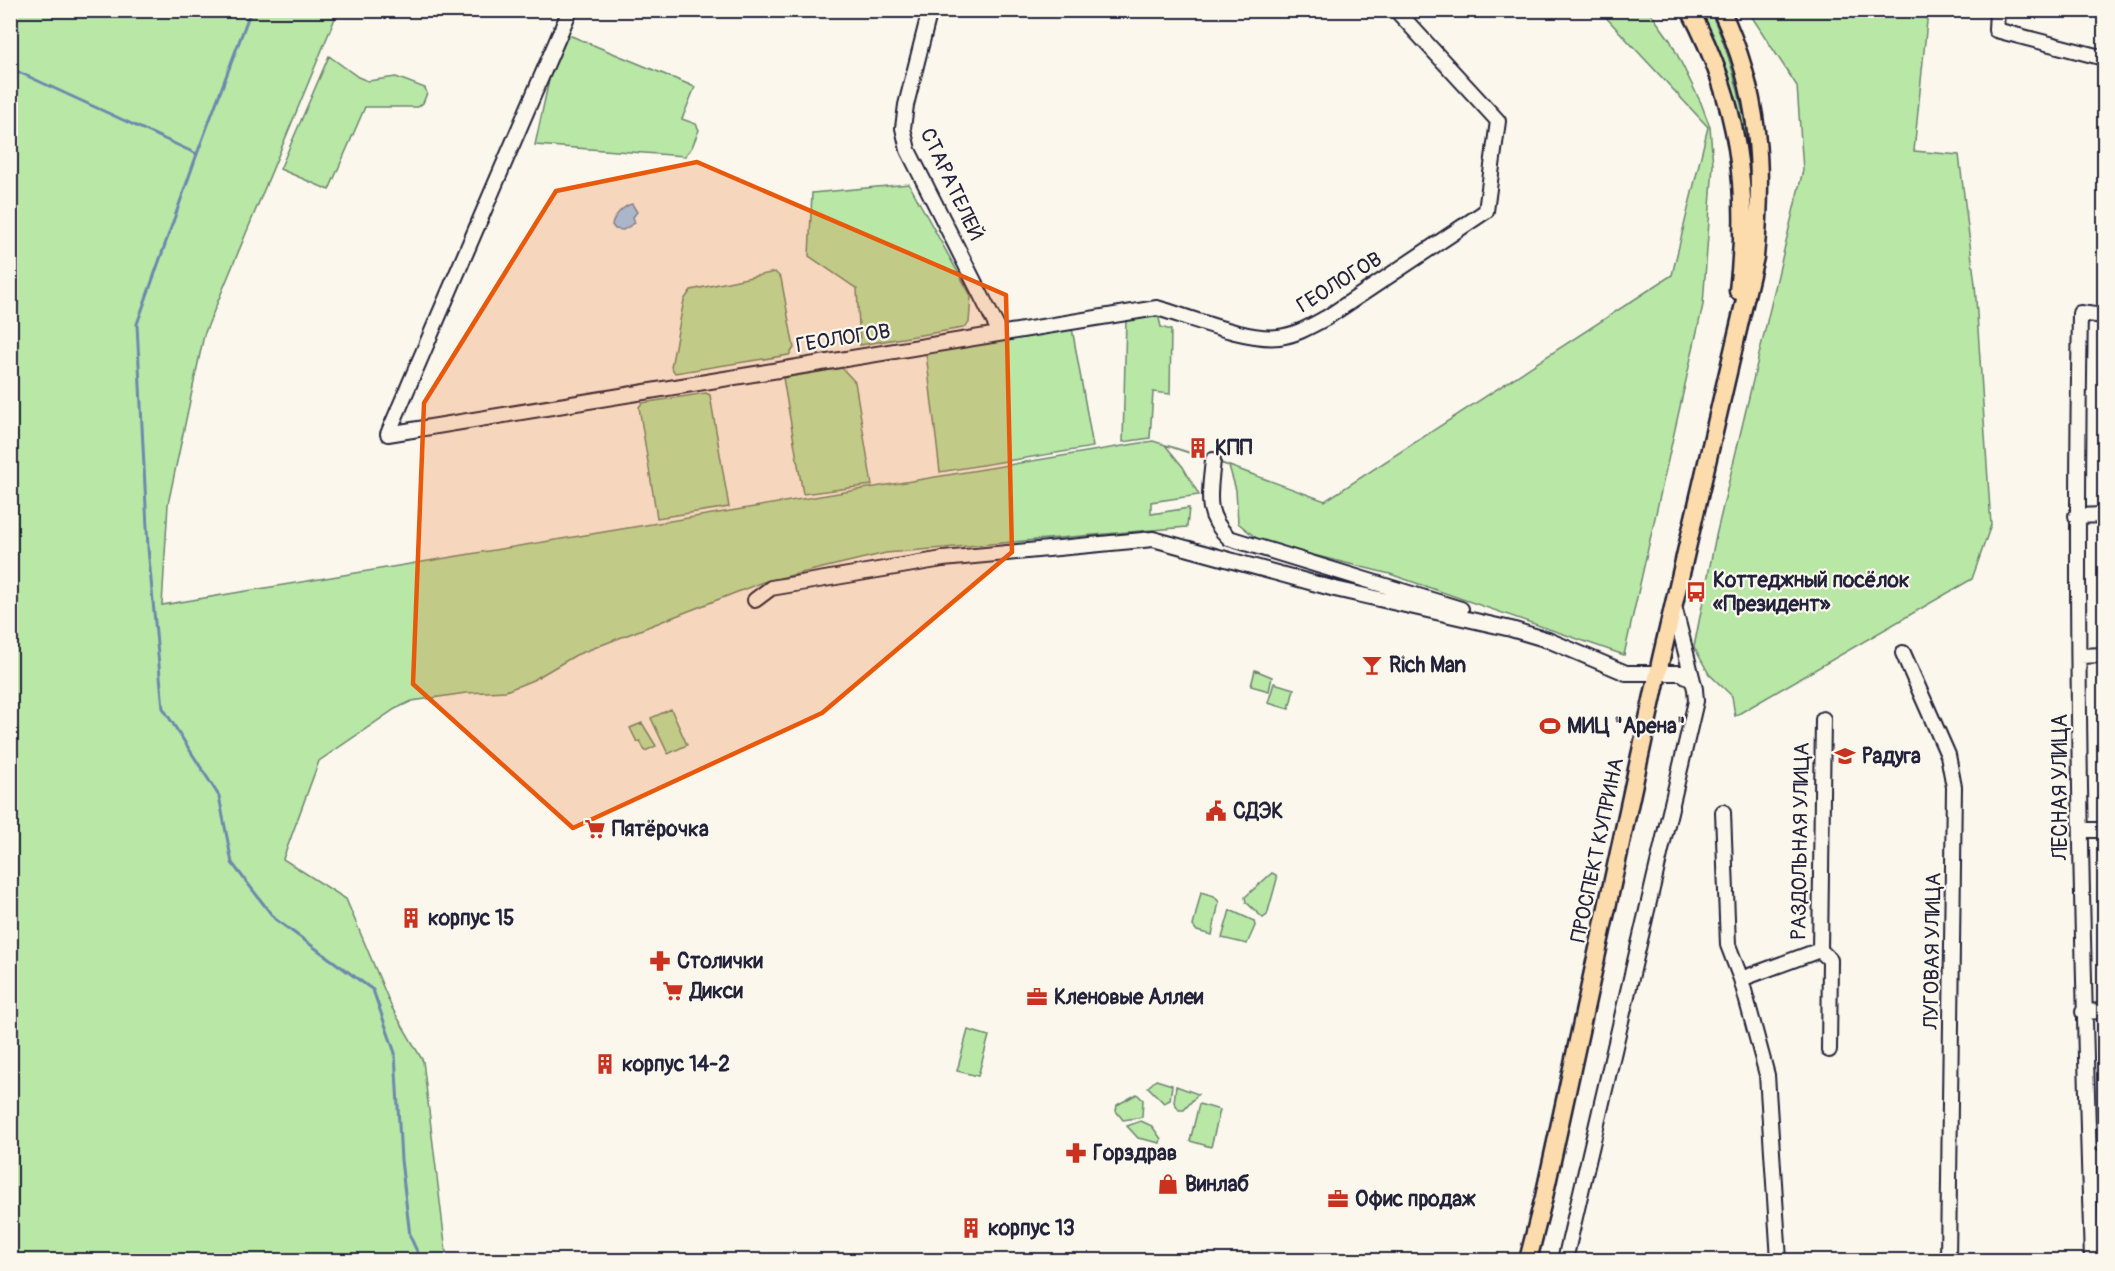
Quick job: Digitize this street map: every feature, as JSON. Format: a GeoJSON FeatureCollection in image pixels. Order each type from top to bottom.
{"type":"FeatureCollection","features":[{"type":"Feature","properties":{"kind":"main road","name":"ПРОСПЕКТ КУПРИНА"},"geometry":{"type":"LineString","coordinates":[[1690,10],[1708,43],[1728,99],[1740,151],[1744,201],[1743,242],[1734,344]]}},
{"type":"Feature","properties":{"kind":"main road","name":"ПРОСПЕКТ КУПРИНА"},"geometry":{"type":"LineString","coordinates":[[1528,1260],[1544,1197],[1658,672],[1755,257],[1760,201],[1760,152],[1752,97],[1734,37],[1721,10]]}},
{"type":"Feature","properties":{"kind":"street","name":"ГЕОЛОГОВ"},"geometry":{"type":"LineString","coordinates":[[570,10],[388,434],[1157,308],[1255,335],[1278,337],[1289,335],[1326,318],[1486,211],[1498,121],[1396,10]]}},
{"type":"Feature","properties":{"kind":"street","name":"СТАРАТЕЛЕЙ"},"geometry":{"type":"LineString","coordinates":[[930,10],[903,128],[908,150],[1000,333]]}},
{"type":"Feature","properties":{"kind":"street"},"geometry":{"type":"LineString","coordinates":[[1997,10],[1996,30],[2104,58]]}},
{"type":"Feature","properties":{"kind":"street","name":"ЛЕСНАЯ УЛИЦА"},"geometry":{"type":"LineString","coordinates":[[2092,1260],[2083,1012],[2080,656],[2076,516],[2080,313],[2104,316]]}},
{"type":"Feature","properties":{"kind":"street"},"geometry":{"type":"LineString","coordinates":[[1212,460],[1211,513],[1216,525],[1229,538],[1467,611],[1464,619]]}},
{"type":"Feature","properties":{"kind":"street"},"geometry":{"type":"LineString","coordinates":[[2076,516],[2104,515]]}},
{"type":"Feature","properties":{"kind":"street"},"geometry":{"type":"LineString","coordinates":[[755,600],[771,588],[943,560],[1153,539],[1335,589],[1548,640],[1626,673],[1682,673],[1692,680]]}},
{"type":"Feature","properties":{"kind":"street"},"geometry":{"type":"LineString","coordinates":[[1565,1260],[1694,713],[1695,689],[1674,606]]}},
{"type":"Feature","properties":{"kind":"street","name":"ЛУГОВАЯ УЛИЦА"},"geometry":{"type":"LineString","coordinates":[[1903,653],[1948,755],[1954,788],[1948,1260]]}},
{"type":"Feature","properties":{"kind":"street"},"geometry":{"type":"LineString","coordinates":[[2080,656],[2104,655]]}},
{"type":"Feature","properties":{"kind":"street","name":"РАЗДОЛЬНАЯ УЛИЦА"},"geometry":{"type":"LineString","coordinates":[[1741,979],[1820,951],[1823,719]]}},
{"type":"Feature","properties":{"kind":"street"},"geometry":{"type":"LineString","coordinates":[[1723,812],[1728,945],[1741,979],[1767,1075],[1779,1260]]}},
{"type":"Feature","properties":{"kind":"street"},"geometry":{"type":"LineString","coordinates":[[2081,830],[2104,830]]}},
{"type":"Feature","properties":{"kind":"street"},"geometry":{"type":"LineString","coordinates":[[1820,951],[1830,960],[1829,1050]]}},
{"type":"Feature","properties":{"kind":"street"},"geometry":{"type":"LineString","coordinates":[[2083,1012],[2104,1011]]}},
{"type":"Feature","properties":{"kind":"street"},"geometry":{"type":"LineString","coordinates":[[2089,1158],[2104,1158]]}},
{"type":"Feature","properties":{"kind":"highlighted area"},"geometry":{"type":"Polygon","coordinates":[[[697,162],[1006,295],[1012,552],[822,713],[573,828],[413,684],[424,403],[556,191],[697,162]]]}},
{"type":"Feature","properties":{"kind":"green space"},"geometry":{"type":"Polygon","coordinates":[[[11,11],[338,11],[204,335],[168,504],[162,605],[1153,441],[1213,460],[1325,501],[1672,275],[1708,127],[1600,11],[1649,11],[1670,40],[1701,103],[1710,127],[1713,165],[1703,305],[1624,655],[1390,574],[1261,542],[1238,523],[1236,490],[1229,466],[1165,445],[1183,467],[1199,495],[1151,502],[1151,514],[1189,508],[1187,527],[886,553],[763,582],[576,655],[533,680],[506,691],[466,693],[412,701],[395,709],[319,761],[283,859],[346,899],[392,1008],[423,1061],[447,1260],[11,1260],[11,11]]]}},
{"type":"Feature","properties":{"kind":"green space"},"geometry":{"type":"Polygon","coordinates":[[[1701,11],[1710,11],[1730,61],[1749,149],[1728,71],[1701,11]]]}},
{"type":"Feature","properties":{"kind":"green space"},"geometry":{"type":"Polygon","coordinates":[[[1748,11],[1928,11],[1914,151],[1959,155],[1975,284],[1991,525],[1972,579],[1735,716],[1732,696],[1709,674],[1694,647],[1715,540],[1803,170],[1797,86],[1748,11]]]}},
{"type":"Feature","properties":{"kind":"green space"},"geometry":{"type":"Polygon","coordinates":[[[564,33],[695,87],[682,119],[696,124],[699,130],[692,147],[685,156],[535,145],[552,66],[564,33]]]}},
{"type":"Feature","properties":{"kind":"green space"},"geometry":{"type":"Polygon","coordinates":[[[329,56],[358,77],[368,81],[396,77],[425,88],[427,93],[423,103],[418,107],[365,107],[329,190],[280,169],[329,56]]]}},
{"type":"Feature","properties":{"kind":"green space"},"geometry":{"type":"Polygon","coordinates":[[[909,184],[971,296],[969,323],[963,328],[860,345],[857,289],[809,256],[812,193],[909,184]]]}},
{"type":"Feature","properties":{"kind":"green space"},"geometry":{"type":"Polygon","coordinates":[[[775,272],[781,278],[794,348],[789,355],[675,373],[671,367],[684,300],[691,290],[775,272]]]}},
{"type":"Feature","properties":{"kind":"green space"},"geometry":{"type":"Polygon","coordinates":[[[1158,314],[1161,327],[1171,330],[1170,394],[1153,392],[1150,438],[1123,442],[1126,318],[1158,314]]]}},
{"type":"Feature","properties":{"kind":"green space"},"geometry":{"type":"Polygon","coordinates":[[[1072,328],[1093,447],[940,472],[926,353],[1072,328]]]}},
{"type":"Feature","properties":{"kind":"green space"},"geometry":{"type":"Polygon","coordinates":[[[842,368],[855,382],[872,485],[803,494],[783,378],[842,368]]]}},
{"type":"Feature","properties":{"kind":"green space"},"geometry":{"type":"Polygon","coordinates":[[[706,393],[710,395],[729,507],[657,518],[639,407],[642,403],[706,393]]]}},
{"type":"Feature","properties":{"kind":"green space"},"geometry":{"type":"Polygon","coordinates":[[[1255,670],[1272,677],[1269,691],[1251,686],[1255,670]]]}},
{"type":"Feature","properties":{"kind":"green space"},"geometry":{"type":"Polygon","coordinates":[[[1274,683],[1294,689],[1289,709],[1268,703],[1274,683]]]}},
{"type":"Feature","properties":{"kind":"green space"},"geometry":{"type":"Polygon","coordinates":[[[671,709],[687,745],[668,754],[651,718],[671,709]]]}},
{"type":"Feature","properties":{"kind":"green space"},"geometry":{"type":"Polygon","coordinates":[[[642,723],[656,746],[645,751],[630,728],[642,723]]]}},
{"type":"Feature","properties":{"kind":"green space"},"geometry":{"type":"Polygon","coordinates":[[[1272,873],[1277,879],[1267,915],[1263,918],[1246,902],[1245,897],[1272,873]]]}},
{"type":"Feature","properties":{"kind":"green space"},"geometry":{"type":"Polygon","coordinates":[[[1201,892],[1214,896],[1219,902],[1212,935],[1197,931],[1193,926],[1201,892]]]}},
{"type":"Feature","properties":{"kind":"green space"},"geometry":{"type":"Polygon","coordinates":[[[1230,910],[1254,921],[1255,926],[1247,944],[1222,938],[1230,910]]]}},
{"type":"Feature","properties":{"kind":"green space"},"geometry":{"type":"Polygon","coordinates":[[[968,1030],[989,1036],[978,1076],[957,1071],[968,1030]]]}},
{"type":"Feature","properties":{"kind":"green space"},"geometry":{"type":"Polygon","coordinates":[[[1156,1080],[1172,1085],[1170,1100],[1164,1103],[1148,1087],[1156,1080]]]}},
{"type":"Feature","properties":{"kind":"green space"},"geometry":{"type":"Polygon","coordinates":[[[1176,1086],[1198,1094],[1184,1110],[1179,1110],[1174,1102],[1176,1086]]]}},
{"type":"Feature","properties":{"kind":"green space"},"geometry":{"type":"Polygon","coordinates":[[[1137,1094],[1143,1100],[1142,1117],[1123,1120],[1116,1111],[1117,1105],[1137,1094]]]}},
{"type":"Feature","properties":{"kind":"green space"},"geometry":{"type":"Polygon","coordinates":[[[1199,1104],[1220,1110],[1211,1147],[1190,1141],[1199,1104]]]}},
{"type":"Feature","properties":{"kind":"green space"},"geometry":{"type":"Polygon","coordinates":[[[1141,1121],[1152,1126],[1161,1139],[1160,1143],[1138,1138],[1127,1126],[1141,1121]]]}},
{"type":"Feature","properties":{"kind":"water"},"geometry":{"type":"Polygon","coordinates":[[[632,204],[637,212],[633,217],[635,223],[623,230],[615,229],[612,225],[616,215],[632,204]]]}},
{"type":"Feature","properties":{"kind":"waterway"},"geometry":{"type":"LineString","coordinates":[[251,10],[137,324],[148,548],[163,708],[219,796],[232,863],[275,919],[373,990],[395,1053],[401,1160],[410,1236],[421,1260]]}},
{"type":"Feature","properties":{"kind":"waterway"},"geometry":{"type":"LineString","coordinates":[[10,68],[197,154]]}},
{"type":"Feature","properties":{"kind":"place","name":"КПП"},"geometry":{"type":"Point","coordinates":[1198,448]}},
{"type":"Feature","properties":{"kind":"place","name":"Коттеджный посёлок «Президент»"},"geometry":{"type":"Point","coordinates":[1696,592]}},
{"type":"Feature","properties":{"kind":"place","name":"Rich Man"},"geometry":{"type":"Point","coordinates":[1372,665]}},
{"type":"Feature","properties":{"kind":"place","name":"МИЦ \"Арена\""},"geometry":{"type":"Point","coordinates":[1550,726]}},
{"type":"Feature","properties":{"kind":"place","name":"Радуга"},"geometry":{"type":"Point","coordinates":[1845,756]}},
{"type":"Feature","properties":{"kind":"place","name":"СДЭК"},"geometry":{"type":"Point","coordinates":[1216,811]}},
{"type":"Feature","properties":{"kind":"place","name":"Пятёрочка"},"geometry":{"type":"Point","coordinates":[595,829]}},
{"type":"Feature","properties":{"kind":"place","name":"корпус 15"},"geometry":{"type":"Point","coordinates":[411,918]}},
{"type":"Feature","properties":{"kind":"place","name":"Столички"},"geometry":{"type":"Point","coordinates":[660,961]}},
{"type":"Feature","properties":{"kind":"place","name":"Дикси"},"geometry":{"type":"Point","coordinates":[673,991]}},
{"type":"Feature","properties":{"kind":"place","name":"Кленовые Аллеи"},"geometry":{"type":"Point","coordinates":[1037,997]}},
{"type":"Feature","properties":{"kind":"place","name":"корпус 14-2"},"geometry":{"type":"Point","coordinates":[605,1064]}},
{"type":"Feature","properties":{"kind":"place","name":"Горздрав"},"geometry":{"type":"Point","coordinates":[1076,1153]}},
{"type":"Feature","properties":{"kind":"place","name":"Винлаб"},"geometry":{"type":"Point","coordinates":[1168,1184]}},
{"type":"Feature","properties":{"kind":"place","name":"Офис продаж"},"geometry":{"type":"Point","coordinates":[1338,1199]}},
{"type":"Feature","properties":{"kind":"place","name":"корпус 13"},"geometry":{"type":"Point","coordinates":[971,1228]}}]}
